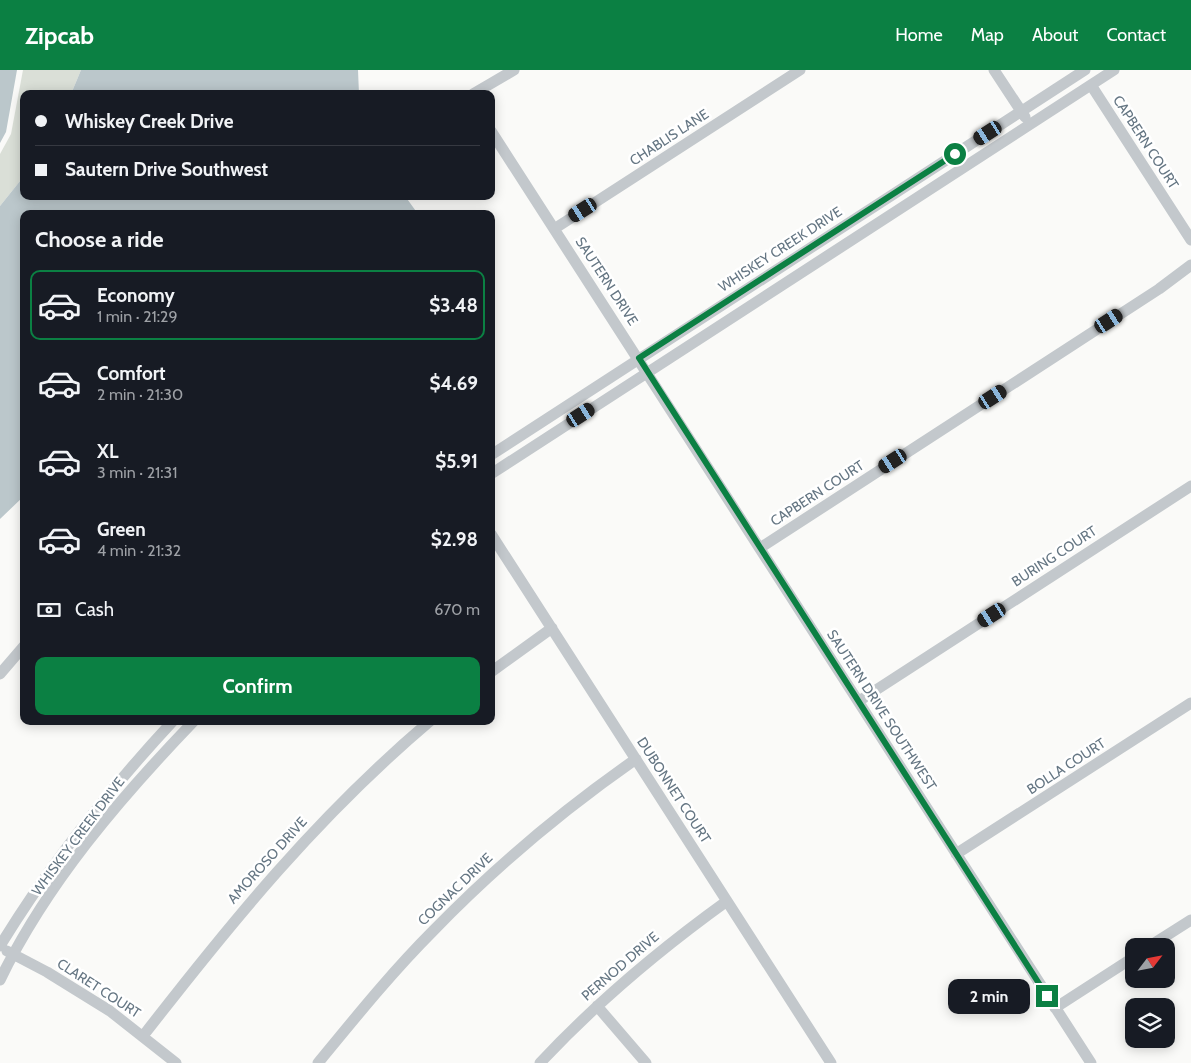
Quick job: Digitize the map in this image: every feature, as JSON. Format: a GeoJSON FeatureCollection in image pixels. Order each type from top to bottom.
{"type":"FeatureCollection","features":[{"type":"Feature","properties":{"kind":"street"},"geometry":{"type":"LineString","coordinates":[[480,90],[514,70]]}},
{"type":"Feature","properties":{"kind":"street","name":"CHABLIS LANE"},"geometry":{"type":"LineString","coordinates":[[554,229],[800,70]]}},
{"type":"Feature","properties":{"kind":"street"},"geometry":{"type":"LineString","coordinates":[[994,70],[1030,124]]}},
{"type":"Feature","properties":{"kind":"street","name":"WHISKEY CREEK DRIVE"},"geometry":{"type":"LineString","coordinates":[[495,452],[1085,70]]}},
{"type":"Feature","properties":{"kind":"street"},"geometry":{"type":"LineString","coordinates":[[495,471],[1114,70]]}},
{"type":"Feature","properties":{"kind":"street","name":"CAPBERN COURT"},"geometry":{"type":"LineString","coordinates":[[1091,85],[1191,240]]}},
{"type":"Feature","properties":{"kind":"street","name":"SAUTERN DRIVE"},"geometry":{"type":"LineString","coordinates":[[495,137],[648,372]]}},
{"type":"Feature","properties":{"kind":"street","name":"CAPBERN COURT"},"geometry":{"type":"LineString","coordinates":[[760,548],[1159,289],[1191,265]]}},
{"type":"Feature","properties":{"kind":"street","name":"SAUTERN DRIVE SOUTHWEST"},"geometry":{"type":"LineString","coordinates":[[648,372],[1091,1063]]}},
{"type":"Feature","properties":{"kind":"street","name":"BURING COURT"},"geometry":{"type":"LineString","coordinates":[[859,701],[1191,486]]}},
{"type":"Feature","properties":{"kind":"street","name":"DUBONNET COURT"},"geometry":{"type":"LineString","coordinates":[[495,540],[830,1063]]}},
{"type":"Feature","properties":{"kind":"street"},"geometry":{"type":"LineString","coordinates":[[495,669],[552,628]]}},
{"type":"Feature","properties":{"kind":"street"},"geometry":{"type":"LineString","coordinates":[[0,674],[20,651]]}},
{"type":"Feature","properties":{"kind":"street","name":"BOLLA COURT"},"geometry":{"type":"LineString","coordinates":[[956,854],[1191,702]]}},
{"type":"Feature","properties":{"kind":"street","name":"WHISKEY CREEK DRIVE"},"geometry":{"type":"LineString","coordinates":[[0,946],[30,897],[70,841],[137,760],[169,725]]}},
{"type":"Feature","properties":{"kind":"street","name":"WHISKEY CREEK DRIVE"},"geometry":{"type":"LineString","coordinates":[[0,980],[13,954],[66,872],[146,774],[190,725]]}},
{"type":"Feature","properties":{"kind":"street","name":"AMOROSO DRIVE"},"geometry":{"type":"LineString","coordinates":[[144,1036],[225,930],[270,878],[346,797],[426,725]]}},
{"type":"Feature","properties":{"kind":"street","name":"COGNAC DRIVE"},"geometry":{"type":"LineString","coordinates":[[318,1063],[385,982],[466,899],[547,826],[636,759]]}},
{"type":"Feature","properties":{"kind":"street","name":"PERNOD DRIVE"},"geometry":{"type":"LineString","coordinates":[[540,1063],[597,1006],[668,944],[727,901]]}},
{"type":"Feature","properties":{"kind":"street"},"geometry":{"type":"LineString","coordinates":[[1163,938],[1191,920]]}},
{"type":"Feature","properties":{"kind":"street","name":"CLARET COURT"},"geometry":{"type":"LineString","coordinates":[[0,946],[84,994],[144,1036],[176,1063]]}},
{"type":"Feature","properties":{"kind":"street"},"geometry":{"type":"LineString","coordinates":[[1055,1008],[1125,963]]}},
{"type":"Feature","properties":{"kind":"street"},"geometry":{"type":"LineString","coordinates":[[597,1006],[646,1063]]}},
{"type":"Feature","properties":{"kind":"shaded area"},"geometry":{"type":"Polygon","coordinates":[[[0,70],[17,70],[6,132],[0,143],[0,70]]]}},
{"type":"Feature","properties":{"kind":"shaded area"},"geometry":{"type":"Polygon","coordinates":[[[23,70],[81,70],[73,90],[20,90],[20,181],[0,206],[0,154],[11,134],[23,70]]]}},
{"type":"Feature","properties":{"kind":"shaded area"},"geometry":{"type":"Polygon","coordinates":[[[81,70],[358,70],[359,90],[73,90],[81,70]]]}},
{"type":"Feature","properties":{"kind":"shaded area"},"geometry":{"type":"Polygon","coordinates":[[[20,181],[20,200],[408,200],[415,210],[20,210],[20,500],[0,519],[0,206],[20,181]]]}},
{"type":"Feature","properties":{"kind":"route"},"geometry":{"type":"LineString","coordinates":[[955,154],[639,358],[1047,996]]}}]}
